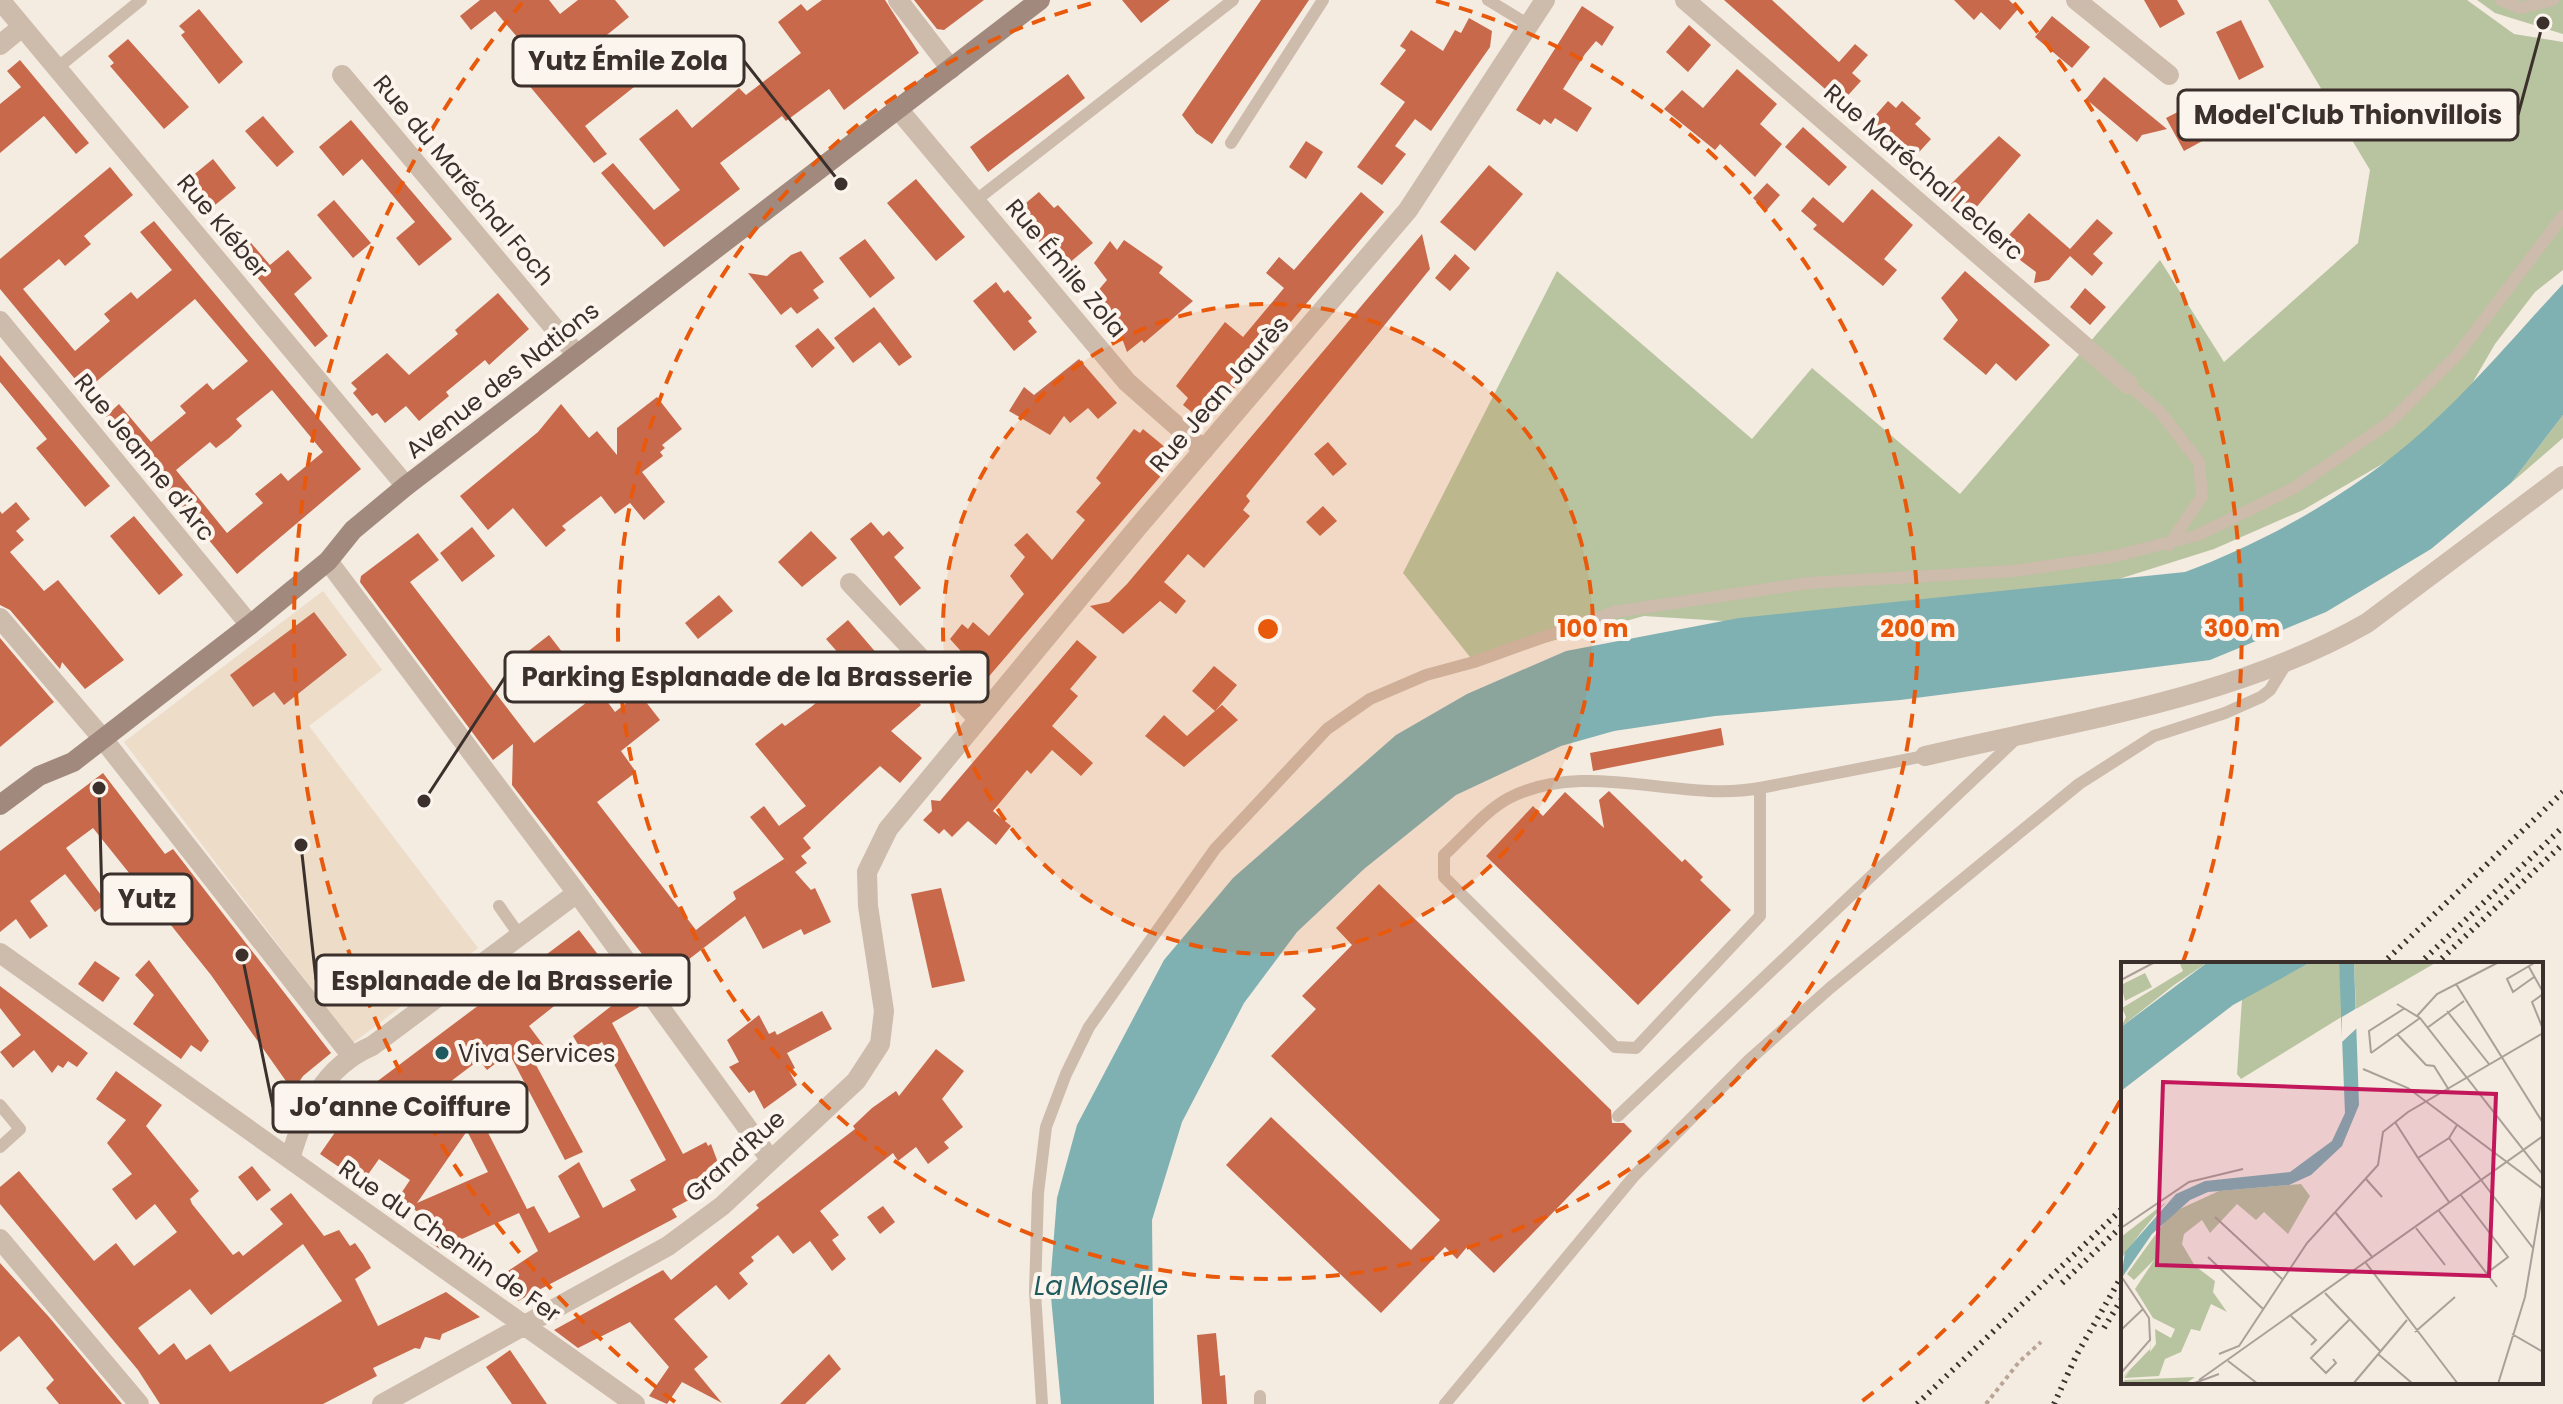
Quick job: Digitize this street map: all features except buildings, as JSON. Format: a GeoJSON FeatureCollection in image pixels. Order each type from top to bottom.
{"type":"FeatureCollection","features":[{"type":"Feature","properties":{"kind":"main road","name":"Avenue des Nations"},"geometry":{"type":"LineString","coordinates":[[0,805],[39,776],[73,762],[103,739],[328,561],[353,530],[406,486],[1040,0]]}},
{"type":"Feature","properties":{"kind":"street","name":"Rue Kléber"},"geometry":{"type":"LineString","coordinates":[[0,0],[406,486]]}},
{"type":"Feature","properties":{"kind":"street"},"geometry":{"type":"LineString","coordinates":[[898,0],[951,69]]}},
{"type":"Feature","properties":{"kind":"street","name":"Rue Jean Jaurès"},"geometry":{"type":"LineString","coordinates":[[907,804],[1408,210],[1545,0]]}},
{"type":"Feature","properties":{"kind":"street","name":"Rue Maréchal Leclerc"},"geometry":{"type":"LineString","coordinates":[[1685,0],[2128,384]]}},
{"type":"Feature","properties":{"kind":"street"},"geometry":{"type":"LineString","coordinates":[[2076,0],[2169,75]]}},
{"type":"Feature","properties":{"kind":"street"},"geometry":{"type":"LineString","coordinates":[[0,45],[22,27]]}},
{"type":"Feature","properties":{"kind":"street","name":"Rue du Maréchal Foch"},"geometry":{"type":"LineString","coordinates":[[342,75],[577,355]]}},
{"type":"Feature","properties":{"kind":"street","name":"Rue Émile Zola"},"geometry":{"type":"LineString","coordinates":[[898,109],[1127,382],[1204,450]]}},
{"type":"Feature","properties":{"kind":"street","name":"Rue Jeanne d'Arc"},"geometry":{"type":"LineString","coordinates":[[0,321],[250,625]]}},
{"type":"Feature","properties":{"kind":"street"},"geometry":{"type":"LineString","coordinates":[[1925,756],[2185,695],[2333,643],[2367,623],[2563,476]]}},
{"type":"Feature","properties":{"kind":"street"},"geometry":{"type":"LineString","coordinates":[[328,561],[577,893],[770,1159]]}},
{"type":"Feature","properties":{"kind":"street"},"geometry":{"type":"LineString","coordinates":[[850,583],[978,719]]}},
{"type":"Feature","properties":{"kind":"street"},"geometry":{"type":"LineString","coordinates":[[0,618],[103,739],[351,1055]]}},
{"type":"Feature","properties":{"kind":"street","name":"Grand'Rue"},"geometry":{"type":"LineString","coordinates":[[382,1404],[668,1246],[722,1206],[856,1081],[880,1044],[884,1011],[868,906],[867,872],[888,829],[907,804]]}},
{"type":"Feature","properties":{"kind":"street"},"geometry":{"type":"LineString","coordinates":[[290,1159],[302,1117],[314,1095],[351,1055],[372,1046],[577,893]]}},
{"type":"Feature","properties":{"kind":"street","name":"Rue du Chemin de Fer"},"geometry":{"type":"LineString","coordinates":[[0,953],[635,1404]]}},
{"type":"Feature","properties":{"kind":"street"},"geometry":{"type":"LineString","coordinates":[[0,1239],[139,1404]]}},
{"type":"Feature","properties":{"kind":"lane"},"geometry":{"type":"LineString","coordinates":[[57,68],[141,0]]}},
{"type":"Feature","properties":{"kind":"lane"},"geometry":{"type":"LineString","coordinates":[[975,201],[1233,0]]}},
{"type":"Feature","properties":{"kind":"lane"},"geometry":{"type":"LineString","coordinates":[[1231,143],[1323,0]]}},
{"type":"Feature","properties":{"kind":"lane"},"geometry":{"type":"LineString","coordinates":[[1488,0],[1529,25]]}},
{"type":"Feature","properties":{"kind":"lane"},"geometry":{"type":"LineString","coordinates":[[2501,0],[2520,8],[2553,0]]}},
{"type":"Feature","properties":{"kind":"lane"},"geometry":{"type":"LineString","coordinates":[[1042,1404],[1035,1292],[1038,1193],[1046,1127],[1066,1074],[1089,1027],[1215,849],[1327,729],[1370,699],[1426,675],[1474,662],[1614,612],[1808,583],[2014,571],[2169,545],[2294,488],[2390,422],[2458,354],[2563,216]]}},
{"type":"Feature","properties":{"kind":"lane"},"geometry":{"type":"LineString","coordinates":[[2128,384],[2161,413],[2199,462],[2202,496],[2169,545]]}},
{"type":"Feature","properties":{"kind":"lane"},"geometry":{"type":"LineString","coordinates":[[1445,1404],[1635,1175],[1749,1060],[1830,988],[2079,784],[2154,736],[2225,713],[2261,697],[2270,690],[2288,661]]}},
{"type":"Feature","properties":{"kind":"lane"},"geometry":{"type":"LineString","coordinates":[[1618,1116],[2021,734]]}},
{"type":"Feature","properties":{"kind":"lane"},"geometry":{"type":"LineString","coordinates":[[1760,788],[1760,916],[1636,1048],[1615,1047],[1444,877],[1444,855],[1507,798],[1549,783],[1615,783],[1737,792],[1925,756]]}},
{"type":"Feature","properties":{"kind":"lane"},"geometry":{"type":"LineString","coordinates":[[499,906],[520,936]]}},
{"type":"Feature","properties":{"kind":"lane"},"geometry":{"type":"LineString","coordinates":[[0,1105],[20,1129],[0,1147]]}},
{"type":"Feature","properties":{"kind":"path"},"geometry":{"type":"LineString","coordinates":[[1986,1404],[2019,1362],[2041,1342]]}},
{"type":"Feature","properties":{"kind":"green space"},"geometry":{"type":"Polygon","coordinates":[[[2268,0],[2467,0],[2514,34],[2563,42],[2563,270],[2535,292],[2495,344],[2463,399],[2422,441],[2303,510],[2214,549],[2103,584],[1770,624],[1644,616],[1474,662],[1403,573],[1557,271],[1752,439],[1812,368],[1960,494],[2160,260],[2224,362],[2358,243],[2370,170],[2268,0]]]}},
{"type":"Feature","properties":{"kind":"green space"},"geometry":{"type":"Polygon","coordinates":[[[2477,0],[2563,0],[2563,34],[2495,13],[2477,0]]]}},
{"type":"Feature","properties":{"kind":"green space"},"geometry":{"type":"Polygon","coordinates":[[[2563,415],[2563,438],[2511,483],[2563,415]]]}},
{"type":"Feature","properties":{"kind":"shaded area"},"geometry":{"type":"Polygon","coordinates":[[[323,591],[382,670],[309,726],[478,948],[353,1043],[124,742],[323,591]]]}},
{"type":"Feature","properties":{"kind":"water","name":"La Moselle"},"geometry":{"type":"Polygon","coordinates":[[[2563,284],[2563,415],[2511,483],[2431,549],[2326,612],[2210,660],[1900,700],[1715,716],[1614,731],[1561,746],[1456,795],[1364,869],[1297,932],[1244,1003],[1182,1122],[1152,1220],[1154,1404],[1061,1404],[1050,1286],[1057,1198],[1077,1125],[1164,960],[1233,878],[1396,735],[1467,694],[1566,651],[1739,618],[2185,572],[2290,524],[2387,461],[2457,399],[2563,284]]]}},
{"type":"Feature","properties":{"kind":"railway"},"geometry":{"type":"LineString","coordinates":[[2384,962],[2563,792]]}},
{"type":"Feature","properties":{"kind":"railway"},"geometry":{"type":"LineString","coordinates":[[2421,962],[2563,827]]}},
{"type":"Feature","properties":{"kind":"railway"},"geometry":{"type":"LineString","coordinates":[[2438,962],[2563,844]]}},
{"type":"Feature","properties":{"kind":"railway"},"geometry":{"type":"LineString","coordinates":[[1917,1404],[2121,1210]]}},
{"type":"Feature","properties":{"kind":"railway"},"geometry":{"type":"LineString","coordinates":[[2062,1283],[2121,1227]]}},
{"type":"Feature","properties":{"kind":"railway"},"geometry":{"type":"LineString","coordinates":[[2054,1404],[2077,1354],[2121,1277]]}},
{"type":"Feature","properties":{"kind":"railway"},"geometry":{"type":"LineString","coordinates":[[2104,1328],[2121,1300]]}},
{"type":"Feature","properties":{"kind":"place","name":"Model'Club Thionvillois"},"geometry":{"type":"Point","coordinates":[2543,23]}},
{"type":"Feature","properties":{"kind":"place","name":"Yutz Émile Zola"},"geometry":{"type":"Point","coordinates":[841,184]}},
{"type":"Feature","properties":{"kind":"place","name":"Yutz"},"geometry":{"type":"Point","coordinates":[99,788]}},
{"type":"Feature","properties":{"kind":"place","name":"Parking Esplanade de la Brasserie"},"geometry":{"type":"Point","coordinates":[424,801]}},
{"type":"Feature","properties":{"kind":"place","name":"Esplanade de la Brasserie"},"geometry":{"type":"Point","coordinates":[301,845]}},
{"type":"Feature","properties":{"kind":"place","name":"Jo’anne Coiffure"},"geometry":{"type":"Point","coordinates":[242,955]}},
{"type":"Feature","properties":{"kind":"place","name":"Viva Services"},"geometry":{"type":"Point","coordinates":[442,1053]}}]}
